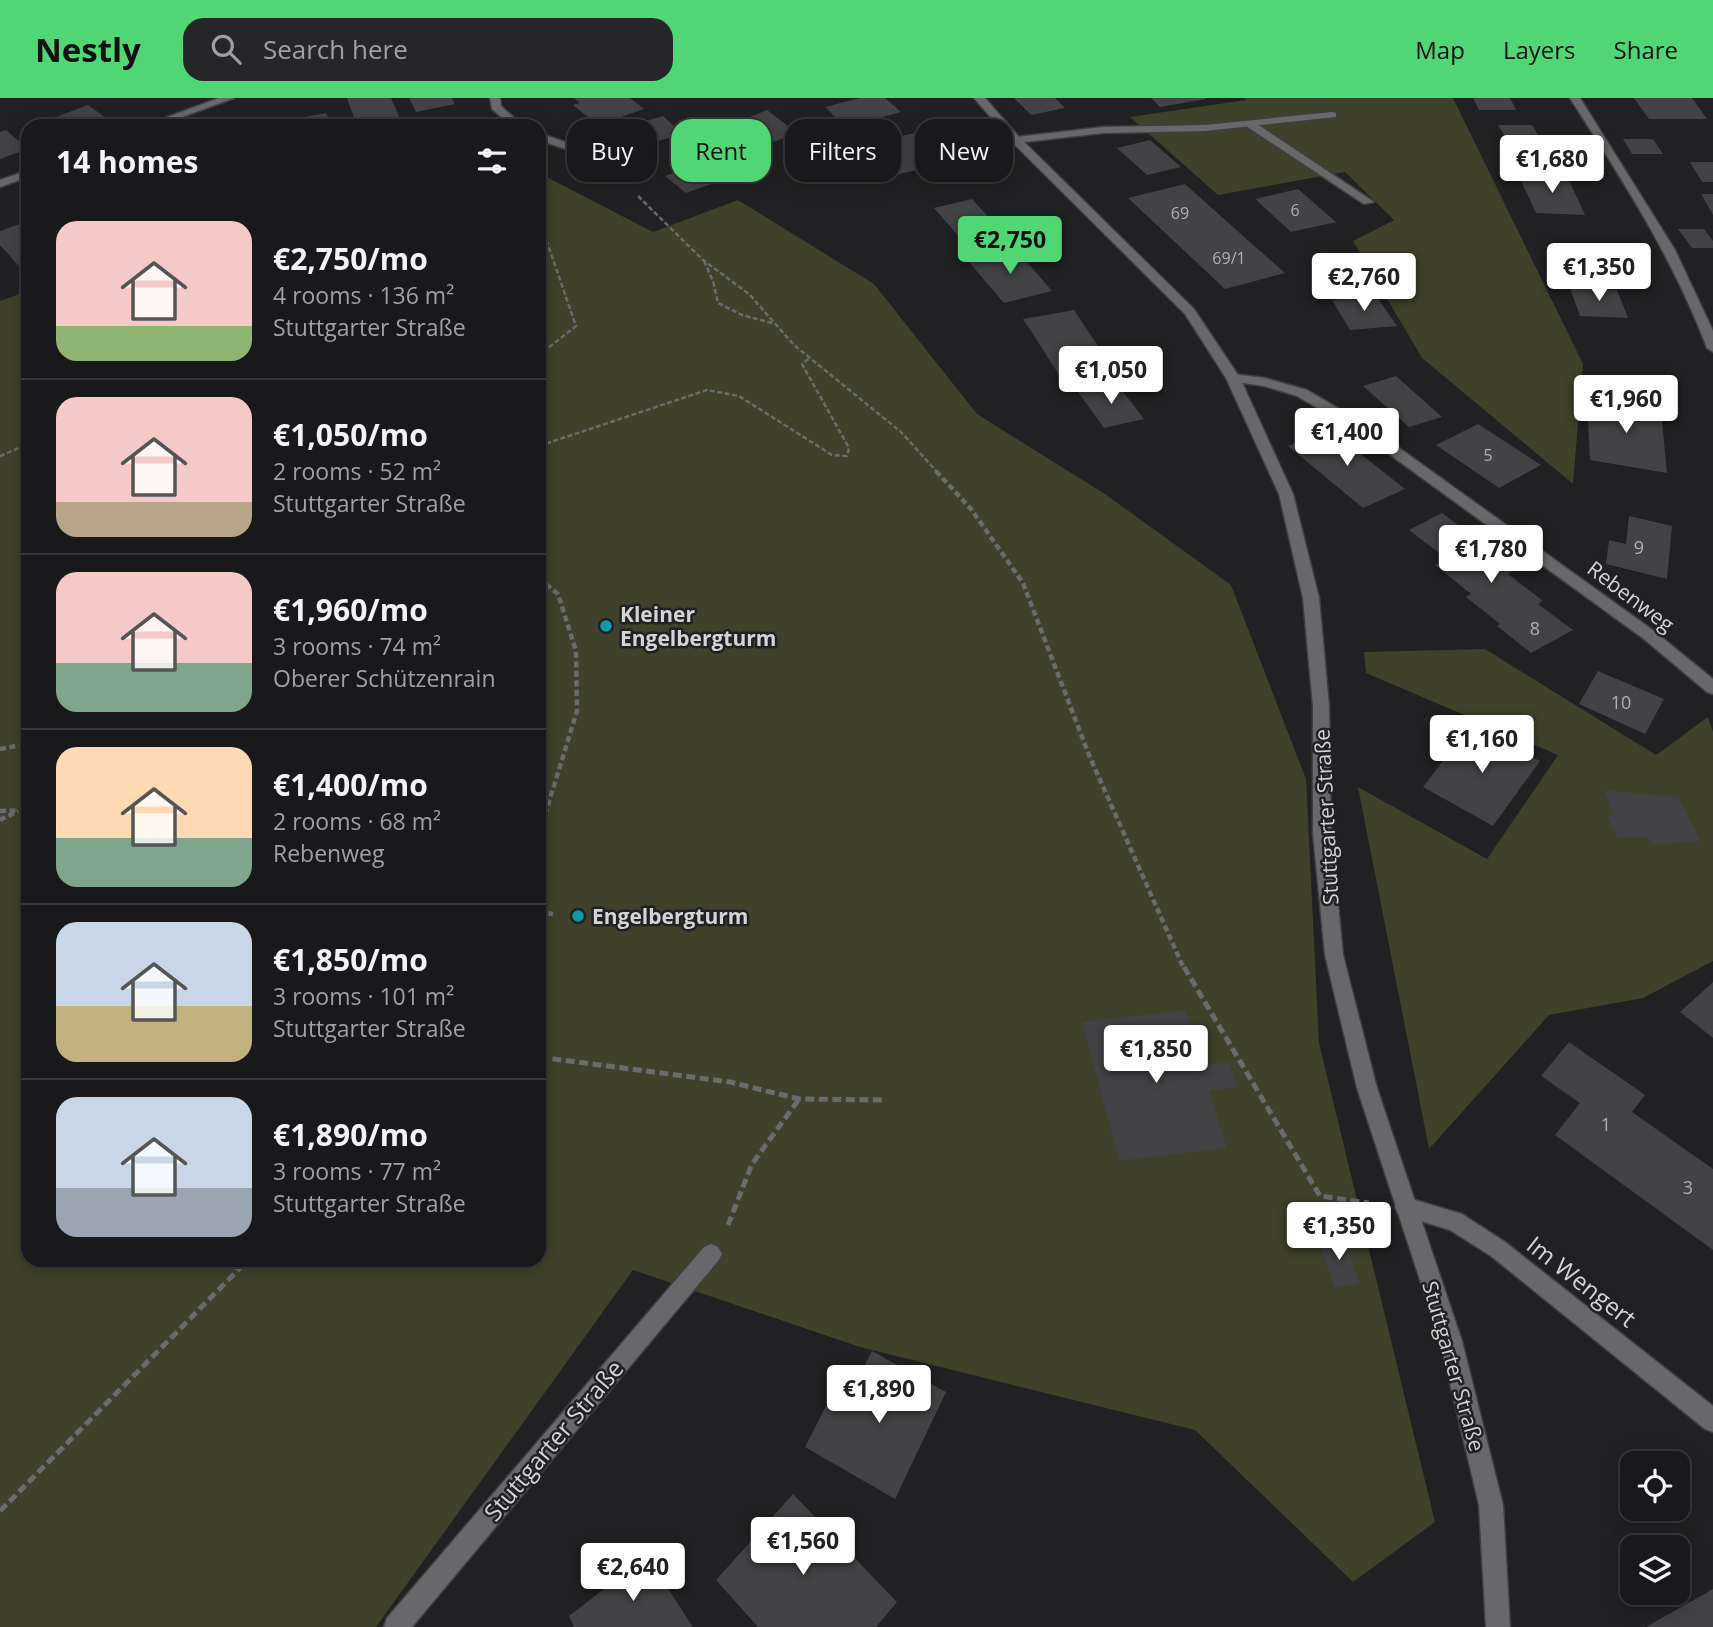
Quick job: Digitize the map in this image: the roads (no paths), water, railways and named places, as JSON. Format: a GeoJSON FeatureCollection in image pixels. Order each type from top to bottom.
{"type":"FeatureCollection","features":[{"type":"Feature","properties":{"kind":"street"},"geometry":{"type":"LineString","coordinates":[[168,119],[229,98]]}},
{"type":"Feature","properties":{"kind":"street"},"geometry":{"type":"LineString","coordinates":[[495,98],[496,107],[510,119]]}},
{"type":"Feature","properties":{"kind":"street","name":"Stuttgarter Straße"},"geometry":{"type":"LineString","coordinates":[[979,98],[1016,141],[1190,312],[1233,378],[1286,494],[1311,598],[1321,706],[1322,833],[1334,954],[1367,1088],[1451,1341],[1490,1505],[1498,1627]]}},
{"type":"Feature","properties":{"kind":"street"},"geometry":{"type":"LineString","coordinates":[[1575,98],[1653,223],[1699,308],[1713,348]]}},
{"type":"Feature","properties":{"kind":"street"},"geometry":{"type":"LineString","coordinates":[[1016,141],[1103,130],[1250,124],[1332,115]]}},
{"type":"Feature","properties":{"kind":"street"},"geometry":{"type":"LineString","coordinates":[[1250,124],[1368,202]]}},
{"type":"Feature","properties":{"kind":"street"},"geometry":{"type":"LineString","coordinates":[[546,138],[567,146]]}},
{"type":"Feature","properties":{"kind":"street"},"geometry":{"type":"LineString","coordinates":[[0,184],[21,176]]}},
{"type":"Feature","properties":{"kind":"street","name":"Rebenweg"},"geometry":{"type":"LineString","coordinates":[[1233,378],[1265,382],[1302,393],[1366,430],[1649,635],[1713,688]]}},
{"type":"Feature","properties":{"kind":"street","name":"Im Wengert"},"geometry":{"type":"LineString","coordinates":[[1405,1206],[1455,1221],[1498,1249],[1713,1421]]}},
{"type":"Feature","properties":{"kind":"street","name":"Stuttgarter Straße"},"geometry":{"type":"LineString","coordinates":[[396,1627],[711,1254]]}},
{"type":"Feature","properties":{"kind":"place","name":"Kleiner Engelbergturm"},"geometry":{"type":"Point","coordinates":[606,626]}},
{"type":"Feature","properties":{"kind":"place","name":"Engelbergturm"},"geometry":{"type":"Point","coordinates":[578,916]}}]}
